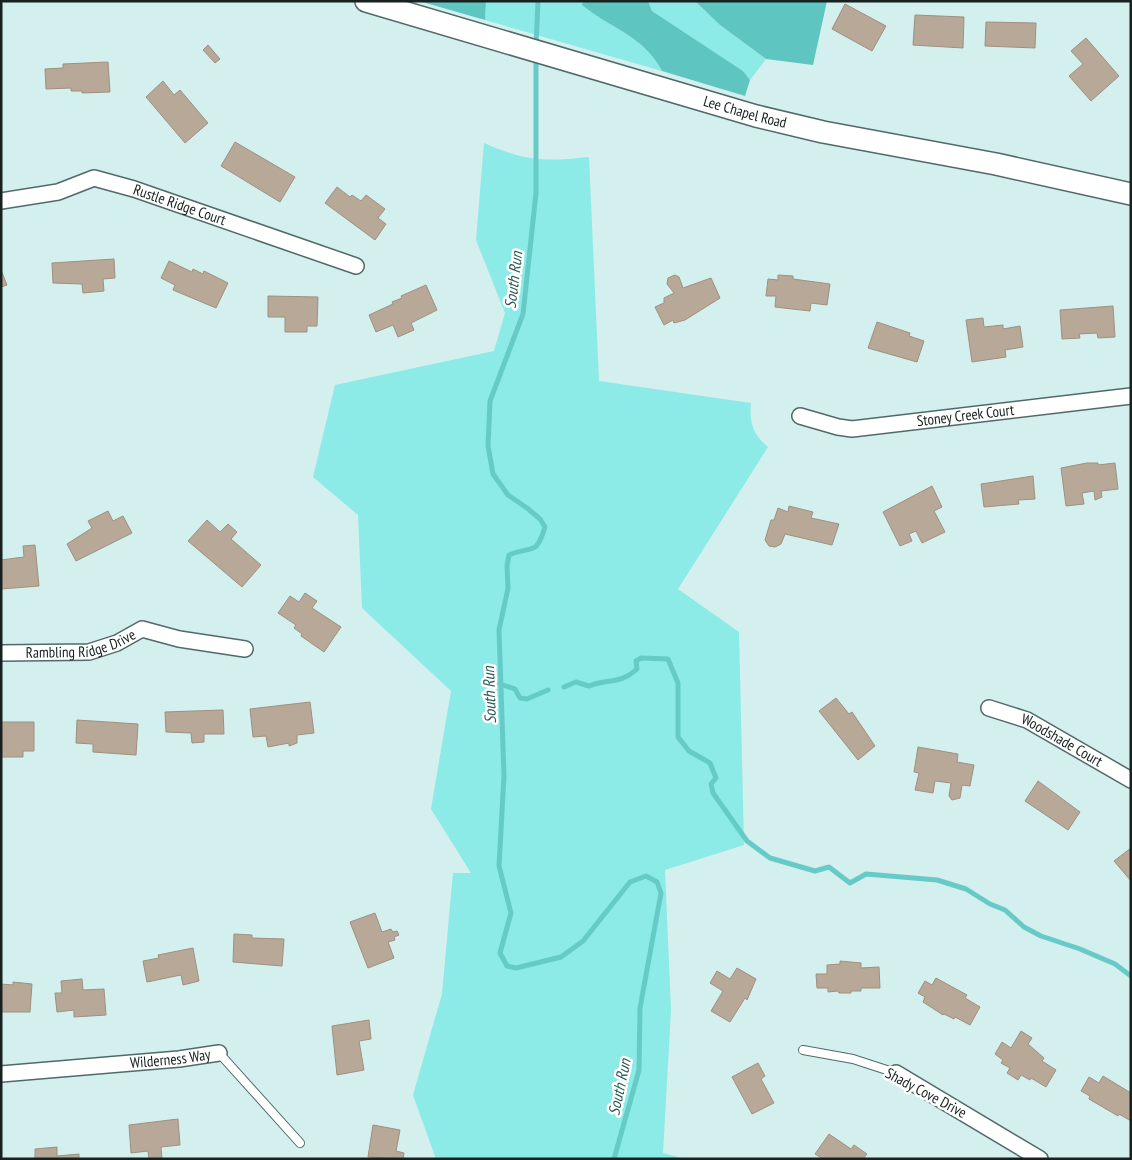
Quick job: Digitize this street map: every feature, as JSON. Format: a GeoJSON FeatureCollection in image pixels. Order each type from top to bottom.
{"type":"FeatureCollection","features":[{"type":"Feature","properties":{"kind":"main road","name":"Lee Chapel Road"},"geometry":{"type":"LineString","coordinates":[[366,1],[756,116],[996,164],[1131,194]]}},
{"type":"Feature","properties":{"kind":"street","name":"Rustle Ridge Court"},"geometry":{"type":"LineString","coordinates":[[1,201],[58,192],[94,178],[134,189],[356,266]]}},
{"type":"Feature","properties":{"kind":"street","name":"Stoney Creek Court"},"geometry":{"type":"LineString","coordinates":[[800,416],[838,428],[852,429],[1131,396]]}},
{"type":"Feature","properties":{"kind":"street","name":"Rambling Ridge Drive"},"geometry":{"type":"LineString","coordinates":[[1,652],[89,652],[117,643],[142,628],[179,639],[245,649]]}},
{"type":"Feature","properties":{"kind":"street","name":"Woodshade Court"},"geometry":{"type":"LineString","coordinates":[[989,708],[1027,720],[1131,780]]}},
{"type":"Feature","properties":{"kind":"street","name":"Wilderness Way"},"geometry":{"type":"LineString","coordinates":[[1,1074],[219,1054]]}},
{"type":"Feature","properties":{"kind":"street","name":"Shady Cove Drive"},"geometry":{"type":"LineString","coordinates":[[896,1073],[1040,1159]]}},
{"type":"Feature","properties":{"kind":"lane","name":"Shady Cove Drive"},"geometry":{"type":"LineString","coordinates":[[803,1050],[853,1059],[896,1073]]}},
{"type":"Feature","properties":{"kind":"lane","name":"Wilderness Way"},"geometry":{"type":"LineString","coordinates":[[219,1054],[300,1143]]}},
{"type":"Feature","properties":{"kind":"shaded area"},"geometry":{"type":"Polygon","coordinates":[[[419,1],[486,1],[485,20],[419,1]]]}},
{"type":"Feature","properties":{"kind":"shaded area"},"geometry":{"type":"Polygon","coordinates":[[[486,1],[583,1],[582,5],[646,49],[662,71],[485,20],[486,1]]]}},
{"type":"Feature","properties":{"kind":"shaded area"},"geometry":{"type":"Polygon","coordinates":[[[583,1],[648,1],[652,11],[743,71],[750,80],[745,96],[662,71],[646,49],[582,5],[583,1]]]}},
{"type":"Feature","properties":{"kind":"shaded area"},"geometry":{"type":"Polygon","coordinates":[[[648,1],[695,1],[720,25],[766,59],[750,80],[743,71],[652,11],[648,1]]]}},
{"type":"Feature","properties":{"kind":"shaded area"},"geometry":{"type":"Polygon","coordinates":[[[695,1],[827,1],[813,65],[766,59],[720,25],[695,1]]]}},
{"type":"Feature","properties":{"kind":"shaded area"},"geometry":{"type":"Polygon","coordinates":[[[484,143],[523,157],[535,159],[589,157],[599,381],[751,403],[753,428],[768,447],[678,589],[739,632],[744,845],[665,870],[671,1010],[663,1153],[685,1159],[436,1159],[413,1095],[442,994],[453,873],[471,873],[431,809],[451,691],[362,608],[358,515],[313,477],[335,385],[494,351],[505,313],[476,240],[484,143]]]}},
{"type":"Feature","properties":{"kind":"building"},"geometry":{"type":"Polygon","coordinates":[[[845,4],[886,26],[872,51],[832,29],[845,4]]]}},
{"type":"Feature","properties":{"kind":"building"},"geometry":{"type":"Polygon","coordinates":[[[915,15],[964,17],[963,48],[913,45],[915,15]]]}},
{"type":"Feature","properties":{"kind":"building"},"geometry":{"type":"Polygon","coordinates":[[[986,22],[1036,23],[1035,48],[985,46],[986,22]]]}},
{"type":"Feature","properties":{"kind":"building"},"geometry":{"type":"Polygon","coordinates":[[[1086,38],[1119,76],[1091,101],[1069,76],[1083,64],[1071,51],[1086,38]]]}},
{"type":"Feature","properties":{"kind":"building"},"geometry":{"type":"Polygon","coordinates":[[[208,45],[220,59],[215,63],[203,50],[208,45]]]}},
{"type":"Feature","properties":{"kind":"building"},"geometry":{"type":"Polygon","coordinates":[[[108,62],[110,92],[82,93],[82,91],[71,91],[71,88],[46,89],[45,69],[63,68],[63,64],[108,62]]]}},
{"type":"Feature","properties":{"kind":"building"},"geometry":{"type":"Polygon","coordinates":[[[163,81],[174,95],[180,90],[208,123],[185,143],[146,97],[163,81]]]}},
{"type":"Feature","properties":{"kind":"building"},"geometry":{"type":"Polygon","coordinates":[[[235,142],[295,177],[280,202],[221,166],[235,142]]]}},
{"type":"Feature","properties":{"kind":"building"},"geometry":{"type":"Polygon","coordinates":[[[337,187],[350,197],[352,195],[361,201],[366,195],[385,209],[378,218],[386,224],[375,240],[325,203],[337,187]]]}},
{"type":"Feature","properties":{"kind":"building"},"geometry":{"type":"Polygon","coordinates":[[[114,259],[115,278],[103,279],[104,291],[83,293],[82,284],[53,283],[52,263],[114,259]]]}},
{"type":"Feature","properties":{"kind":"building"},"geometry":{"type":"Polygon","coordinates":[[[169,261],[192,272],[193,269],[203,274],[204,271],[228,283],[216,308],[173,290],[175,285],[161,278],[169,261]]]}},
{"type":"Feature","properties":{"kind":"building"},"geometry":{"type":"Polygon","coordinates":[[[1,270],[7,285],[1,287],[1,270]]]}},
{"type":"Feature","properties":{"kind":"building"},"geometry":{"type":"Polygon","coordinates":[[[675,275],[679,277],[683,288],[711,278],[720,298],[685,320],[674,323],[673,320],[664,325],[655,307],[664,303],[664,298],[674,293],[667,284],[668,278],[675,275]]]}},
{"type":"Feature","properties":{"kind":"building"},"geometry":{"type":"Polygon","coordinates":[[[778,275],[793,276],[793,279],[830,284],[827,305],[811,303],[810,311],[775,307],[776,296],[766,296],[768,279],[778,280],[778,275]]]}},
{"type":"Feature","properties":{"kind":"building"},"geometry":{"type":"Polygon","coordinates":[[[426,285],[437,310],[411,323],[414,330],[398,337],[393,325],[376,332],[369,315],[393,304],[392,302],[402,298],[401,296],[426,285]]]}},
{"type":"Feature","properties":{"kind":"building"},"geometry":{"type":"Polygon","coordinates":[[[268,296],[318,297],[317,326],[307,326],[307,332],[285,332],[285,317],[268,317],[268,296]]]}},
{"type":"Feature","properties":{"kind":"building"},"geometry":{"type":"Polygon","coordinates":[[[1113,306],[1115,337],[1098,338],[1097,333],[1079,334],[1080,338],[1062,339],[1060,310],[1113,306]]]}},
{"type":"Feature","properties":{"kind":"building"},"geometry":{"type":"Polygon","coordinates":[[[983,318],[984,327],[1003,325],[1003,329],[1020,326],[1023,347],[1005,350],[1006,357],[972,362],[966,320],[983,318]]]}},
{"type":"Feature","properties":{"kind":"building"},"geometry":{"type":"Polygon","coordinates":[[[877,322],[910,333],[909,336],[924,341],[917,362],[868,348],[877,322]]]}},
{"type":"Feature","properties":{"kind":"building"},"geometry":{"type":"Polygon","coordinates":[[[1098,463],[1098,465],[1115,463],[1118,489],[1101,491],[1102,497],[1095,500],[1094,491],[1082,493],[1084,504],[1066,506],[1061,468],[1098,463]]]}},
{"type":"Feature","properties":{"kind":"building"},"geometry":{"type":"Polygon","coordinates":[[[1033,476],[1035,499],[1018,500],[1019,504],[984,507],[981,484],[1033,476]]]}},
{"type":"Feature","properties":{"kind":"building"},"geometry":{"type":"Polygon","coordinates":[[[932,486],[942,507],[934,511],[945,532],[922,543],[916,531],[909,534],[912,541],[900,546],[883,512],[932,486]]]}},
{"type":"Feature","properties":{"kind":"building"},"geometry":{"type":"Polygon","coordinates":[[[789,506],[813,512],[811,518],[839,524],[832,545],[785,534],[781,544],[775,547],[769,546],[765,540],[771,520],[774,520],[778,508],[788,512],[789,506]]]}},
{"type":"Feature","properties":{"kind":"building"},"geometry":{"type":"Polygon","coordinates":[[[108,511],[113,521],[123,516],[132,533],[76,561],[67,544],[92,528],[88,521],[108,511]]]}},
{"type":"Feature","properties":{"kind":"building"},"geometry":{"type":"Polygon","coordinates":[[[207,520],[220,532],[228,524],[237,532],[231,539],[261,565],[242,587],[188,541],[207,520]]]}},
{"type":"Feature","properties":{"kind":"building"},"geometry":{"type":"Polygon","coordinates":[[[35,545],[39,586],[1,589],[1,560],[24,557],[23,546],[35,545]]]}},
{"type":"Feature","properties":{"kind":"building"},"geometry":{"type":"Polygon","coordinates":[[[305,593],[317,601],[312,608],[341,627],[324,652],[301,636],[302,634],[294,628],[296,625],[278,613],[290,596],[299,602],[305,593]]]}},
{"type":"Feature","properties":{"kind":"building"},"geometry":{"type":"Polygon","coordinates":[[[836,698],[849,714],[852,712],[875,746],[858,760],[819,711],[836,698]]]}},
{"type":"Feature","properties":{"kind":"building"},"geometry":{"type":"Polygon","coordinates":[[[310,702],[314,733],[297,735],[297,743],[289,746],[289,743],[268,747],[266,736],[253,737],[250,709],[310,702]]]}},
{"type":"Feature","properties":{"kind":"building"},"geometry":{"type":"Polygon","coordinates":[[[223,710],[224,734],[204,734],[204,742],[192,743],[191,733],[166,732],[165,712],[223,710]]]}},
{"type":"Feature","properties":{"kind":"building"},"geometry":{"type":"Polygon","coordinates":[[[77,720],[138,724],[136,755],[93,752],[93,744],[76,743],[77,720]]]}},
{"type":"Feature","properties":{"kind":"building"},"geometry":{"type":"Polygon","coordinates":[[[1,722],[34,722],[34,751],[23,751],[23,757],[1,757],[1,722]]]}},
{"type":"Feature","properties":{"kind":"building"},"geometry":{"type":"Polygon","coordinates":[[[918,747],[958,754],[957,762],[974,765],[970,786],[962,785],[960,798],[952,800],[949,796],[951,783],[935,781],[933,793],[915,790],[919,773],[914,772],[918,747]]]}},
{"type":"Feature","properties":{"kind":"building"},"geometry":{"type":"Polygon","coordinates":[[[1038,781],[1080,812],[1068,830],[1025,801],[1038,781]]]}},
{"type":"Feature","properties":{"kind":"building"},"geometry":{"type":"Polygon","coordinates":[[[1131,848],[1131,881],[1114,861],[1131,848]]]}},
{"type":"Feature","properties":{"kind":"building"},"geometry":{"type":"Polygon","coordinates":[[[375,913],[382,932],[391,929],[393,932],[397,931],[399,935],[394,937],[395,940],[388,942],[394,958],[368,968],[350,922],[375,913]]]}},
{"type":"Feature","properties":{"kind":"building"},"geometry":{"type":"Polygon","coordinates":[[[234,934],[252,935],[252,938],[284,939],[282,966],[233,962],[234,934]]]}},
{"type":"Feature","properties":{"kind":"building"},"geometry":{"type":"Polygon","coordinates":[[[193,948],[199,981],[183,985],[181,975],[147,982],[143,961],[159,958],[158,955],[193,948]]]}},
{"type":"Feature","properties":{"kind":"building"},"geometry":{"type":"Polygon","coordinates":[[[840,961],[861,963],[861,968],[879,967],[880,988],[861,988],[861,991],[839,993],[838,991],[828,992],[828,988],[817,988],[816,974],[827,974],[827,965],[840,964],[840,961]]]}},
{"type":"Feature","properties":{"kind":"building"},"geometry":{"type":"Polygon","coordinates":[[[737,968],[756,979],[747,1000],[745,998],[730,1022],[711,1011],[723,991],[710,983],[717,971],[730,979],[737,968]]]}},
{"type":"Feature","properties":{"kind":"building"},"geometry":{"type":"Polygon","coordinates":[[[936,978],[967,995],[965,998],[980,1007],[970,1025],[955,1017],[954,1019],[943,1015],[923,1002],[925,997],[918,993],[925,981],[932,985],[936,978]]]}},
{"type":"Feature","properties":{"kind":"building"},"geometry":{"type":"Polygon","coordinates":[[[82,979],[83,990],[104,989],[106,1015],[74,1017],[74,1010],[57,1012],[55,993],[62,993],[61,981],[82,979]]]}},
{"type":"Feature","properties":{"kind":"building"},"geometry":{"type":"Polygon","coordinates":[[[13,982],[32,984],[30,1012],[1,1012],[1,984],[13,985],[13,982]]]}},
{"type":"Feature","properties":{"kind":"building"},"geometry":{"type":"Polygon","coordinates":[[[369,1020],[371,1039],[359,1041],[364,1070],[337,1075],[332,1026],[369,1020]]]}},
{"type":"Feature","properties":{"kind":"building"},"geometry":{"type":"Polygon","coordinates":[[[1021,1031],[1032,1038],[1028,1044],[1044,1058],[1042,1061],[1056,1070],[1046,1087],[1031,1078],[1030,1080],[1021,1075],[1018,1080],[1007,1073],[1010,1068],[1001,1063],[1003,1060],[995,1054],[1002,1042],[1011,1048],[1021,1031]]]}},
{"type":"Feature","properties":{"kind":"building"},"geometry":{"type":"Polygon","coordinates":[[[758,1063],[765,1076],[761,1079],[774,1103],[752,1114],[732,1077],[758,1063]]]}},
{"type":"Feature","properties":{"kind":"building"},"geometry":{"type":"Polygon","coordinates":[[[1103,1076],[1131,1093],[1131,1121],[1119,1114],[1118,1116],[1089,1099],[1090,1096],[1081,1091],[1089,1077],[1099,1083],[1103,1076]]]}},
{"type":"Feature","properties":{"kind":"building"},"geometry":{"type":"Polygon","coordinates":[[[178,1119],[180,1145],[161,1147],[162,1159],[149,1159],[148,1151],[131,1153],[129,1125],[178,1119]]]}},
{"type":"Feature","properties":{"kind":"building"},"geometry":{"type":"Polygon","coordinates":[[[373,1125],[400,1130],[396,1151],[404,1153],[403,1159],[368,1157],[373,1125]]]}},
{"type":"Feature","properties":{"kind":"building"},"geometry":{"type":"Polygon","coordinates":[[[829,1134],[851,1149],[854,1145],[867,1154],[863,1159],[823,1159],[815,1154],[829,1134]]]}},
{"type":"Feature","properties":{"kind":"building"},"geometry":{"type":"Polygon","coordinates":[[[57,1147],[57,1156],[79,1154],[79,1159],[35,1159],[35,1149],[57,1147]]]}},
{"type":"Feature","properties":{"kind":"waterway","name":"South Run"},"geometry":{"type":"LineString","coordinates":[[536,45],[538,1]]}},
{"type":"Feature","properties":{"kind":"waterway","name":"South Run"},"geometry":{"type":"LineString","coordinates":[[536,56],[536,193],[523,314],[490,401],[488,446],[493,474],[508,495],[540,519],[545,527],[536,546],[509,555],[507,566],[508,588],[499,630],[504,776],[499,866],[511,913],[500,953],[507,966],[516,968],[561,957],[583,941],[630,882],[646,876],[657,882],[661,893],[640,1008],[639,1070],[614,1159]]}},
{"type":"Feature","properties":{"kind":"waterway"},"geometry":{"type":"LineString","coordinates":[[564,687],[576,682],[589,686],[625,677],[637,669],[636,661],[641,658],[668,659],[678,683],[678,737],[689,751],[710,763],[716,778],[711,784],[713,793],[747,841],[770,858],[815,871],[829,867],[850,883],[866,874],[937,880],[966,889],[990,904],[1005,910],[1024,927],[1041,936],[1080,949],[1115,964],[1131,976]]}},
{"type":"Feature","properties":{"kind":"waterway"},"geometry":{"type":"LineString","coordinates":[[500,684],[515,689],[520,698],[527,699],[548,690]]}}]}
